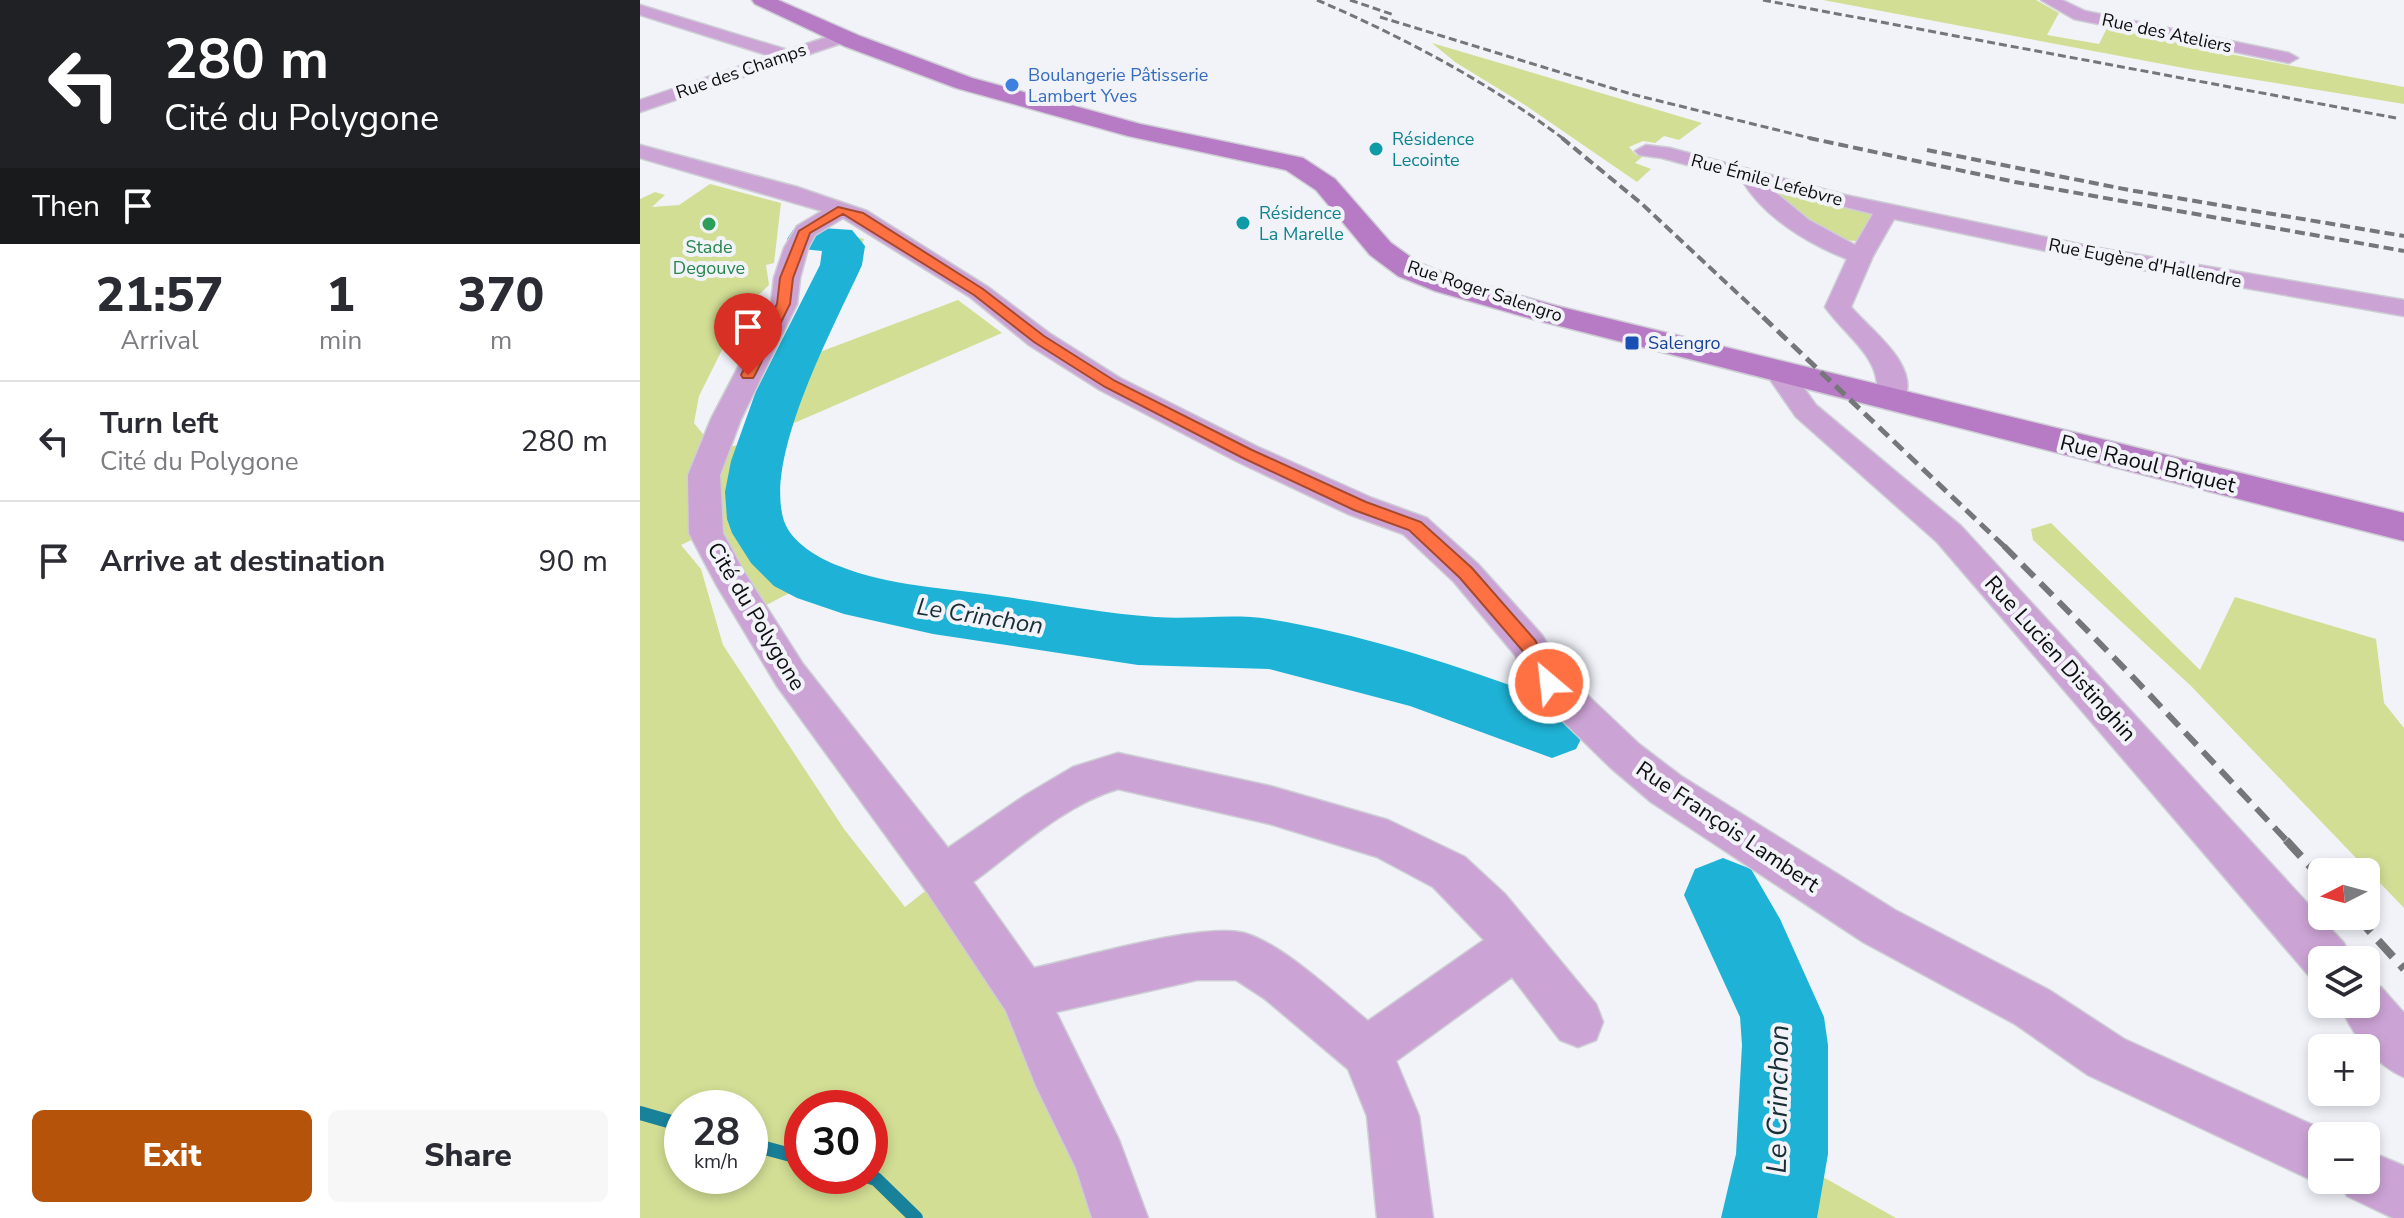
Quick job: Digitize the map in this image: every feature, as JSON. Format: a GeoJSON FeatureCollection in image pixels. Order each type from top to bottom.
{"type":"FeatureCollection","features":[{"type":"Feature","properties":{"kind":"street","name":"Rue Roger Salengro"},"geometry":{"type":"LineString","coordinates":[[762,0],[833,32],[964,83],[1071,114],[1294,164],[1331,186],[1378,246],[1397,263],[1415,271],[1547,313],[1891,399]]}},
{"type":"Feature","properties":{"kind":"street","name":"Rue des Ateliers"},"geometry":{"type":"LineString","coordinates":[[2049,0],[2080,15],[2289,58]]}},
{"type":"Feature","properties":{"kind":"street"},"geometry":{"type":"LineString","coordinates":[[640,10],[787,55]]}},
{"type":"Feature","properties":{"kind":"street","name":"Rue des Champs"},"geometry":{"type":"LineString","coordinates":[[762,46],[833,32]]}},
{"type":"Feature","properties":{"kind":"street","name":"Rue des Champs"},"geometry":{"type":"LineString","coordinates":[[640,106],[787,55],[833,32]]}},
{"type":"Feature","properties":{"kind":"street","name":"Rue François Lambert"},"geometry":{"type":"LineString","coordinates":[[640,151],[859,216],[979,292],[1039,339],[1110,384],[1247,454],[1360,506],[1415,526],[1466,573],[1529,645],[1549,683],[1625,756],[1666,789],[1879,926],[2032,1007],[2106,1057],[2308,1151]]}},
{"type":"Feature","properties":{"kind":"street","name":"Rue Émile Lefebvre"},"geometry":{"type":"LineString","coordinates":[[1646,151],[1663,152],[1887,211]]}},
{"type":"Feature","properties":{"kind":"street"},"geometry":{"type":"LineString","coordinates":[[1750,177],[1761,195],[1839,248],[1861,256]]}},
{"type":"Feature","properties":{"kind":"street","name":"Cité du Polygone"},"geometry":{"type":"LineString","coordinates":[[842,209],[805,231],[796,248],[787,278],[784,304],[726,419],[704,475],[706,533],[729,577],[790,675],[943,877],[1024,995],[1054,1068],[1100,1159],[1120,1218]]}},
{"type":"Feature","properties":{"kind":"street"},"geometry":{"type":"LineString","coordinates":[[1887,211],[1861,256],[1838,307],[1849,324],[1890,368],[1895,390],[1891,399]]}},
{"type":"Feature","properties":{"kind":"street","name":"Rue Eugène d'Hallendre"},"geometry":{"type":"LineString","coordinates":[[1887,211],[2113,258],[2404,308]]}},
{"type":"Feature","properties":{"kind":"street","name":"Rue Lucien Distinghin"},"geometry":{"type":"LineString","coordinates":[[1783,371],[1785,381],[1806,411],[1949,534],[2315,946]]}},
{"type":"Feature","properties":{"kind":"street","name":"Rue Raoul Briquet"},"geometry":{"type":"LineString","coordinates":[[1891,399],[2404,527]]}},
{"type":"Feature","properties":{"kind":"street"},"geometry":{"type":"LineString","coordinates":[[943,877],[1039,809],[1088,780],[1118,771],[1270,805],[1388,840],[1449,872],[1489,910],[1578,1022]]}},
{"type":"Feature","properties":{"kind":"street"},"geometry":{"type":"LineString","coordinates":[[1367,1052],[1516,945]]}},
{"type":"Feature","properties":{"kind":"street"},"geometry":{"type":"LineString","coordinates":[[1024,995],[1197,956],[1242,956],[1282,982],[1367,1052],[1393,1116],[1405,1218]]}},
{"type":"Feature","properties":{"kind":"street"},"geometry":{"type":"LineString","coordinates":[[2376,1018],[2404,1052]]}},
{"type":"Feature","properties":{"kind":"street"},"geometry":{"type":"LineString","coordinates":[[2380,1184],[2404,1195]]}},
{"type":"Feature","properties":{"kind":"green space"},"geometry":{"type":"Polygon","coordinates":[[[1823,0],[2036,0],[2059,13],[2047,35],[2099,44],[2108,26],[2203,49],[2404,87],[2404,104],[2189,69],[1823,0]]]}},
{"type":"Feature","properties":{"kind":"green space"},"geometry":{"type":"Polygon","coordinates":[[[1432,43],[1702,123],[1679,140],[1664,136],[1655,143],[1643,141],[1629,147],[1636,155],[1643,156],[1635,163],[1651,169],[1637,182],[1525,105],[1455,62],[1432,43]]]}},
{"type":"Feature","properties":{"kind":"green space"},"geometry":{"type":"Polygon","coordinates":[[[710,184],[781,203],[774,263],[766,265],[769,285],[741,312],[699,396],[694,423],[715,449],[746,444],[765,395],[822,276],[831,251],[823,245],[801,246],[806,234],[844,233],[864,239],[809,356],[958,300],[1002,333],[778,430],[766,515],[784,553],[808,572],[856,589],[1065,624],[1150,634],[1262,638],[1313,646],[1552,715],[1554,736],[1389,676],[1277,648],[1145,649],[1045,640],[835,597],[803,586],[753,612],[706,533],[681,545],[701,569],[723,645],[844,829],[905,907],[943,877],[1120,1218],[640,1218],[640,199],[655,192],[665,195],[652,207],[679,205],[710,184]]]}},
{"type":"Feature","properties":{"kind":"green space"},"geometry":{"type":"Polygon","coordinates":[[[1777,189],[1867,211],[1874,217],[1859,241],[1838,240],[1771,193],[1777,189]]]}},
{"type":"Feature","properties":{"kind":"green space"},"geometry":{"type":"Polygon","coordinates":[[[2051,523],[2200,670],[2235,597],[2376,639],[2384,703],[2404,728],[2404,908],[2380,883],[2380,858],[2356,858],[2191,686],[2033,540],[2031,529],[2051,523]]]}},
{"type":"Feature","properties":{"kind":"green space"},"geometry":{"type":"Polygon","coordinates":[[[1729,894],[1778,992],[1785,1045],[1782,1154],[1896,1218],[1750,1218],[1768,1112],[1770,1029],[1757,977],[1717,899],[1729,894]]]}},
{"type":"Feature","properties":{"kind":"waterway","name":"Le Crinchon"},"geometry":{"type":"LineString","coordinates":[[808,239],[837,239],[844,246],[841,265],[797,355],[767,427],[757,461],[753,492],[755,519],[761,533],[777,555],[795,571],[844,591],[933,610],[1138,640],[1169,643],[1255,642],[1305,651],[1412,680],[1552,729]]}},
{"type":"Feature","properties":{"kind":"waterway","name":"Le Crinchon"},"geometry":{"type":"LineString","coordinates":[[1723,895],[1751,947],[1782,1017],[1785,1045],[1782,1154],[1769,1218]]}},
{"type":"Feature","properties":{"kind":"waterway"},"geometry":{"type":"LineString","coordinates":[[640,1113],[664,1120]]}},
{"type":"Feature","properties":{"kind":"waterway"},"geometry":{"type":"LineString","coordinates":[[768,1149],[784,1153]]}},
{"type":"Feature","properties":{"kind":"waterway"},"geometry":{"type":"LineString","coordinates":[[888,1191],[916,1218]]}},
{"type":"Feature","properties":{"kind":"railway"},"geometry":{"type":"LineString","coordinates":[[1317,0],[1445,62],[1565,140]]}},
{"type":"Feature","properties":{"kind":"railway"},"geometry":{"type":"LineString","coordinates":[[1350,0],[1394,15]]}},
{"type":"Feature","properties":{"kind":"railway"},"geometry":{"type":"LineString","coordinates":[[1763,0],[2396,118]]}},
{"type":"Feature","properties":{"kind":"railway"},"geometry":{"type":"LineString","coordinates":[[1380,17],[1631,94],[1816,139]]}},
{"type":"Feature","properties":{"kind":"railway"},"geometry":{"type":"LineString","coordinates":[[1562,138],[1642,204],[1765,319]]}},
{"type":"Feature","properties":{"kind":"railway"},"geometry":{"type":"LineString","coordinates":[[1809,138],[1816,139]]}},
{"type":"Feature","properties":{"kind":"railway"},"geometry":{"type":"LineString","coordinates":[[1816,139],[2015,182],[2404,251]]}},
{"type":"Feature","properties":{"kind":"railway"},"geometry":{"type":"LineString","coordinates":[[1927,150],[2129,190],[2404,236]]}},
{"type":"Feature","properties":{"kind":"railway"},"geometry":{"type":"LineString","coordinates":[[1763,317],[2006,548]]}},
{"type":"Feature","properties":{"kind":"railway"},"geometry":{"type":"LineString","coordinates":[[2006,548],[2288,842]]}},
{"type":"Feature","properties":{"kind":"railway"},"geometry":{"type":"LineString","coordinates":[[2286,840],[2308,864]]}},
{"type":"Feature","properties":{"kind":"railway"},"geometry":{"type":"LineString","coordinates":[[2369,930],[2404,969]]}},
{"type":"Feature","properties":{"kind":"place","name":"Boulangerie Pâtisserie Lambert Yves"},"geometry":{"type":"Point","coordinates":[1012,85]}},
{"type":"Feature","properties":{"kind":"place","name":"Résidence Lecointe"},"geometry":{"type":"Point","coordinates":[1376,149]}},
{"type":"Feature","properties":{"kind":"place","name":"Résidence La Marelle"},"geometry":{"type":"Point","coordinates":[1243,223]}},
{"type":"Feature","properties":{"kind":"place","name":"Stade Degouve"},"geometry":{"type":"Point","coordinates":[709,224]}},
{"type":"Feature","properties":{"kind":"place","name":"Salengro"},"geometry":{"type":"Point","coordinates":[1632,343]}},
{"type":"Feature","properties":{"kind":"route"},"geometry":{"type":"LineString","coordinates":[[748,375],[784,304],[787,278],[805,231],[842,209],[859,216],[979,292],[1039,339],[1110,384],[1247,454],[1360,506],[1415,526],[1466,573],[1529,645],[1549,683]]}}]}
